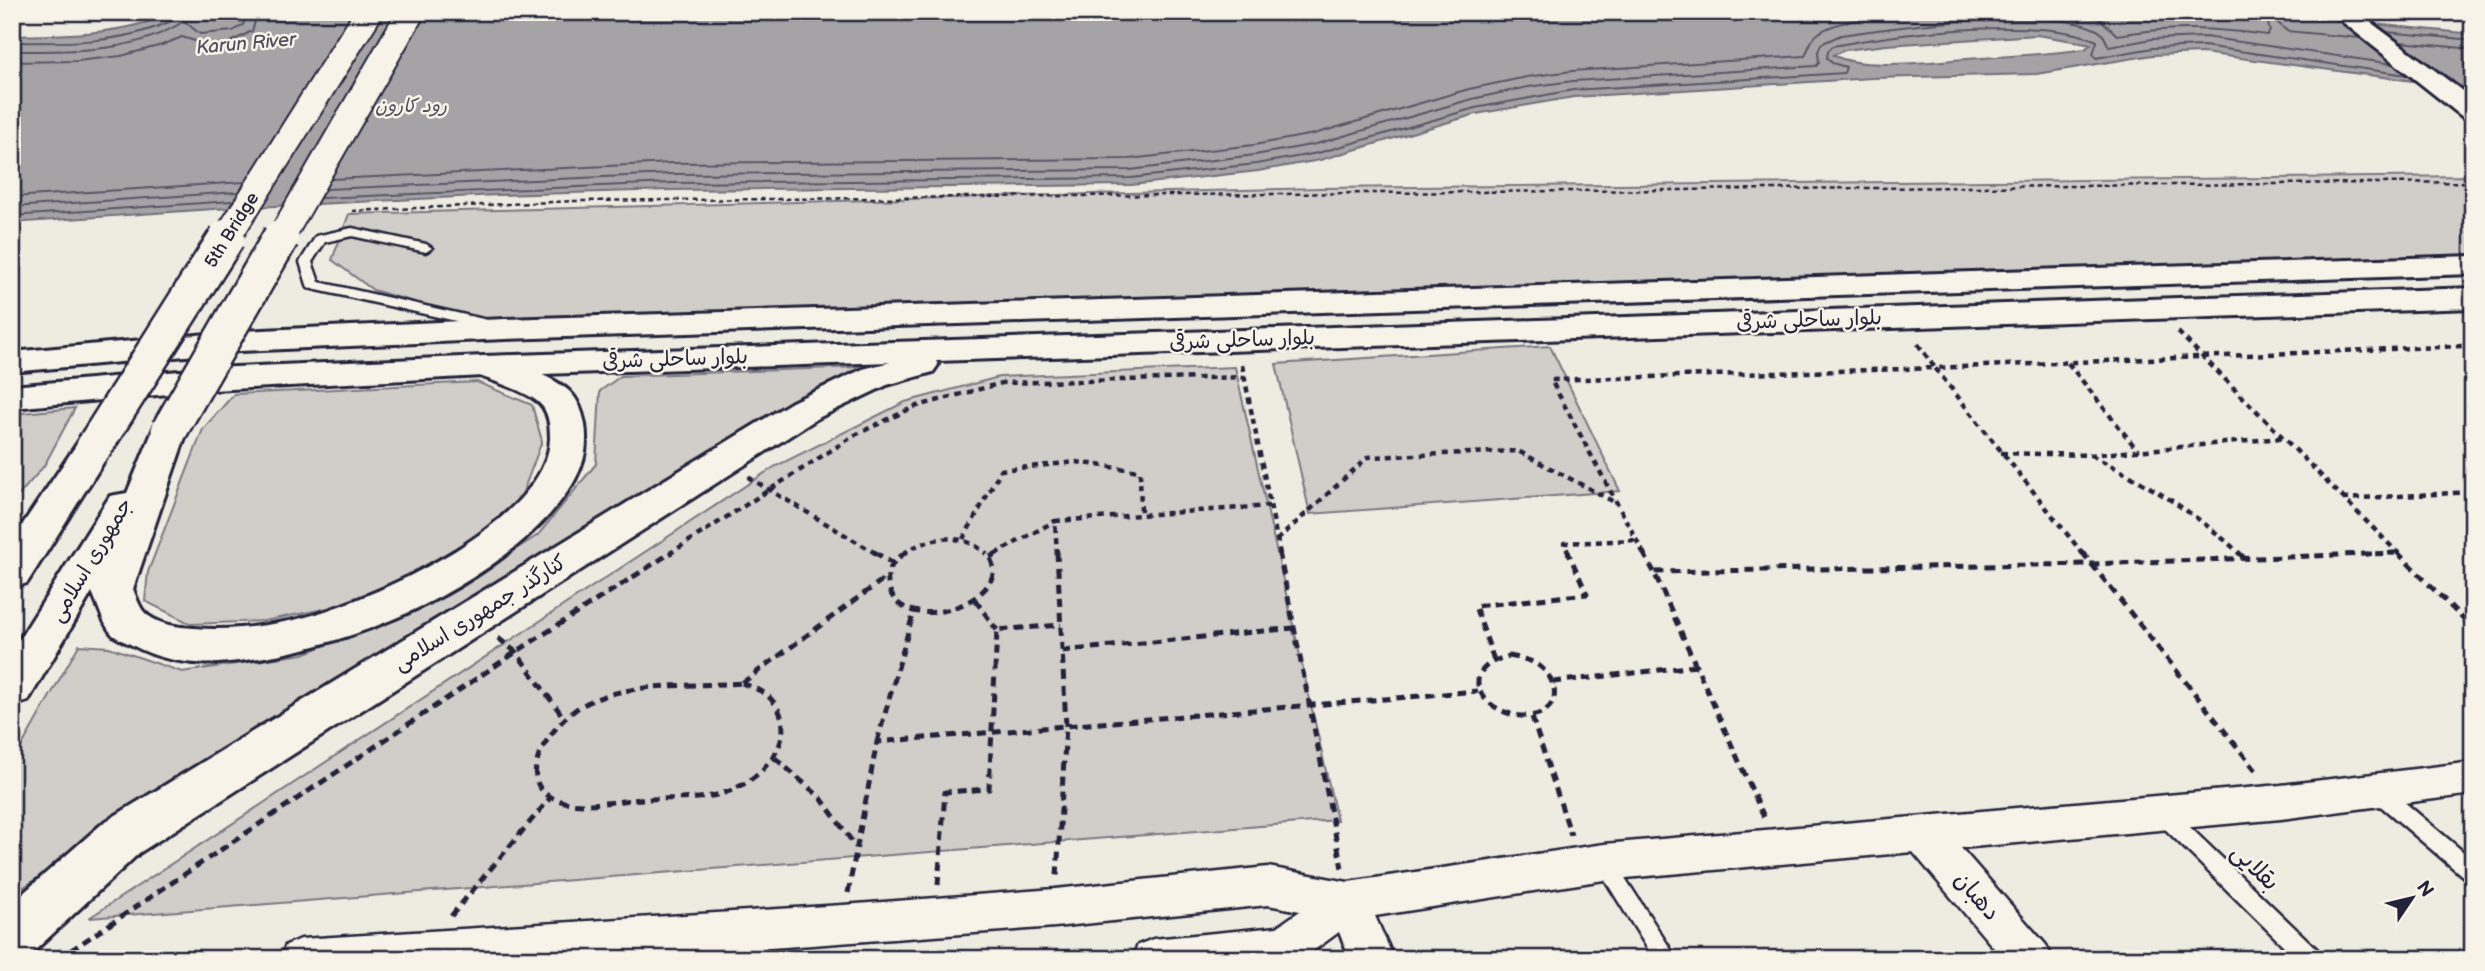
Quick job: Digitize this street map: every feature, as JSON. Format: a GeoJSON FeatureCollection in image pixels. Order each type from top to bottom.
{"type":"FeatureCollection","features":[{"type":"Feature","properties":{"kind":"main road","name":"5th Bridge"},"geometry":{"type":"LineString","coordinates":[[94,447],[369,12]]}},
{"type":"Feature","properties":{"kind":"main road"},"geometry":{"type":"LineString","coordinates":[[411,12],[169,431],[111,589],[128,623],[163,642],[216,647],[291,637],[373,610],[456,571],[513,529],[553,486],[568,454],[568,424],[558,400],[538,387],[484,366]]}},
{"type":"Feature","properties":{"kind":"main road"},"geometry":{"type":"LineString","coordinates":[[2343,12],[2473,113]]}},
{"type":"Feature","properties":{"kind":"main road"},"geometry":{"type":"LineString","coordinates":[[2358,12],[2473,97]]}},
{"type":"Feature","properties":{"kind":"main road","name":"بلوار ساحلی شرقی"},"geometry":{"type":"LineString","coordinates":[[12,362],[240,341],[505,328],[2473,265]]}},
{"type":"Feature","properties":{"kind":"main road"},"geometry":{"type":"LineString","coordinates":[[2037,278],[2064,312]]}},
{"type":"Feature","properties":{"kind":"main road","name":"بلوار ساحلی شرقی"},"geometry":{"type":"LineString","coordinates":[[12,397],[213,379],[484,366],[2473,298]]}},
{"type":"Feature","properties":{"kind":"main road","name":"کنارگذر جمهوری اسلامی"},"geometry":{"type":"LineString","coordinates":[[12,937],[121,838],[805,410],[875,377],[981,349]]}},
{"type":"Feature","properties":{"kind":"main road","name":"جمهوری اسلامی"},"geometry":{"type":"LineString","coordinates":[[12,688],[169,431]]}},
{"type":"Feature","properties":{"kind":"main road"},"geometry":{"type":"LineString","coordinates":[[12,541],[94,447]]}},
{"type":"Feature","properties":{"kind":"main road"},"geometry":{"type":"LineString","coordinates":[[12,573],[94,447]]}},
{"type":"Feature","properties":{"kind":"street"},"geometry":{"type":"LineString","coordinates":[[301,959],[421,952],[734,946],[843,925],[1055,908],[1268,886],[1348,901],[1593,864],[2281,802],[2473,778]]}},
{"type":"Feature","properties":{"kind":"street","name":"دهبان"},"geometry":{"type":"LineString","coordinates":[[1923,834],[2031,959]]}},
{"type":"Feature","properties":{"kind":"street"},"geometry":{"type":"LineString","coordinates":[[1153,959],[1286,946],[1348,901]]}},
{"type":"Feature","properties":{"kind":"street"},"geometry":{"type":"LineString","coordinates":[[1348,901],[1372,959]]}},
{"type":"Feature","properties":{"kind":"lane"},"geometry":{"type":"LineString","coordinates":[[426,248],[373,234],[333,234],[320,239],[306,262],[313,285],[505,328]]}},
{"type":"Feature","properties":{"kind":"lane"},"geometry":{"type":"LineString","coordinates":[[2376,790],[2473,873]]}},
{"type":"Feature","properties":{"kind":"lane","name":"بقلایی"},"geometry":{"type":"LineString","coordinates":[[2162,813],[2312,959]]}},
{"type":"Feature","properties":{"kind":"lane"},"geometry":{"type":"LineString","coordinates":[[1593,864],[1666,959]]}},
{"type":"Feature","properties":{"kind":"path"},"geometry":{"type":"LineString","coordinates":[[352,211],[575,201],[2473,182]]}},
{"type":"Feature","properties":{"kind":"path"},"geometry":{"type":"LineString","coordinates":[[2155,309],[2473,629]]}},
{"type":"Feature","properties":{"kind":"path"},"geometry":{"type":"LineString","coordinates":[[1899,317],[2001,453],[2281,802]]}},
{"type":"Feature","properties":{"kind":"path"},"geometry":{"type":"LineString","coordinates":[[1236,340],[1348,901]]}},
{"type":"Feature","properties":{"kind":"path"},"geometry":{"type":"LineString","coordinates":[[1777,847],[1654,572],[1551,380],[1935,368],[2462,346],[2473,355]]}},
{"type":"Feature","properties":{"kind":"path"},"geometry":{"type":"LineString","coordinates":[[2068,363],[2139,452]]}},
{"type":"Feature","properties":{"kind":"path"},"geometry":{"type":"LineString","coordinates":[[58,959],[516,652],[768,488],[855,435],[914,407],[1002,383],[1245,377]]}},
{"type":"Feature","properties":{"kind":"path"},"geometry":{"type":"LineString","coordinates":[[2001,453],[2090,455],[2282,438]]}},
{"type":"Feature","properties":{"kind":"path"},"geometry":{"type":"LineString","coordinates":[[1277,540],[1368,457],[1518,451],[1618,504]]}},
{"type":"Feature","properties":{"kind":"path"},"geometry":{"type":"LineString","coordinates":[[2090,455],[2159,490],[2191,511],[2245,559]]}},
{"type":"Feature","properties":{"kind":"path"},"geometry":{"type":"LineString","coordinates":[[722,462],[892,562]]}},
{"type":"Feature","properties":{"kind":"path"},"geometry":{"type":"LineString","coordinates":[[963,539],[1001,470],[1068,462],[1115,470],[1140,471],[1141,515]]}},
{"type":"Feature","properties":{"kind":"path"},"geometry":{"type":"LineString","coordinates":[[2342,499],[2473,492]]}},
{"type":"Feature","properties":{"kind":"path"},"geometry":{"type":"LineString","coordinates":[[990,557],[1055,521],[1269,506]]}},
{"type":"Feature","properties":{"kind":"path"},"geometry":{"type":"LineString","coordinates":[[1055,521],[1066,726],[1055,908]]}},
{"type":"Feature","properties":{"kind":"path"},"geometry":{"type":"LineString","coordinates":[[944,537],[963,539],[979,546],[990,557],[993,571],[988,586],[975,600],[956,609],[934,613],[914,611],[898,604],[887,592],[886,577],[892,562],[905,550],[923,541],[944,537]]}},
{"type":"Feature","properties":{"kind":"path"},"geometry":{"type":"LineString","coordinates":[[1494,660],[1475,606],[1587,594],[1564,544],[1637,540]]}},
{"type":"Feature","properties":{"kind":"path"},"geometry":{"type":"LineString","coordinates":[[1654,572],[2090,564],[2395,553]]}},
{"type":"Feature","properties":{"kind":"path"},"geometry":{"type":"LineString","coordinates":[[742,683],[886,577]]}},
{"type":"Feature","properties":{"kind":"path"},"geometry":{"type":"LineString","coordinates":[[935,918],[945,792],[989,789],[997,630],[975,600]]}},
{"type":"Feature","properties":{"kind":"path"},"geometry":{"type":"LineString","coordinates":[[843,925],[877,741],[914,611]]}},
{"type":"Feature","properties":{"kind":"path"},"geometry":{"type":"LineString","coordinates":[[471,619],[516,652],[564,718]]}},
{"type":"Feature","properties":{"kind":"path"},"geometry":{"type":"LineString","coordinates":[[997,630],[1061,625]]}},
{"type":"Feature","properties":{"kind":"path"},"geometry":{"type":"LineString","coordinates":[[1062,651],[1294,628]]}},
{"type":"Feature","properties":{"kind":"path"},"geometry":{"type":"LineString","coordinates":[[1509,656],[1525,658],[1539,665],[1553,682],[1554,701],[1546,710],[1532,716],[1516,717],[1499,712],[1486,703],[1478,691],[1477,678],[1483,667],[1494,660],[1509,656]]}},
{"type":"Feature","properties":{"kind":"path"},"geometry":{"type":"LineString","coordinates":[[1553,682],[1696,666]]}},
{"type":"Feature","properties":{"kind":"path"},"geometry":{"type":"LineString","coordinates":[[742,683],[769,696],[782,713],[784,733],[775,758],[747,784],[724,794],[576,802],[551,797],[537,779],[537,758],[564,718],[585,704],[620,693],[742,683]]}},
{"type":"Feature","properties":{"kind":"path"},"geometry":{"type":"LineString","coordinates":[[877,741],[1478,691]]}},
{"type":"Feature","properties":{"kind":"path"},"geometry":{"type":"LineString","coordinates":[[1532,716],[1593,864]]}},
{"type":"Feature","properties":{"kind":"path"},"geometry":{"type":"LineString","coordinates":[[775,758],[814,787],[830,805],[856,846]]}},
{"type":"Feature","properties":{"kind":"path"},"geometry":{"type":"LineString","coordinates":[[421,952],[551,797]]}},
{"type":"Feature","properties":{"kind":"shaded area"},"geometry":{"type":"Polygon","coordinates":[[[2473,176],[2473,265],[505,329],[373,290],[332,260],[349,214],[1320,188],[2473,176]]]}},
{"type":"Feature","properties":{"kind":"shaded area"},"geometry":{"type":"Polygon","coordinates":[[[1550,346],[1620,491],[1310,514],[1276,364],[1550,346]]]}},
{"type":"Feature","properties":{"kind":"shaded area"},"geometry":{"type":"Polygon","coordinates":[[[861,367],[821,387],[121,822],[24,887],[12,900],[12,763],[79,645],[109,647],[182,672],[303,654],[429,605],[538,535],[596,464],[600,391],[621,376],[861,367]]]}},
{"type":"Feature","properties":{"kind":"shaded area"},"geometry":{"type":"Polygon","coordinates":[[[1235,367],[1337,820],[89,918],[774,467],[905,402],[999,377],[1235,367]]]}},
{"type":"Feature","properties":{"kind":"shaded area"},"geometry":{"type":"Polygon","coordinates":[[[477,382],[532,405],[542,441],[521,497],[476,536],[398,581],[329,608],[264,621],[191,624],[145,601],[148,572],[203,429],[234,394],[477,382]]]}},
{"type":"Feature","properties":{"kind":"shaded area"},"geometry":{"type":"Polygon","coordinates":[[[75,408],[44,466],[12,503],[12,414],[75,408]]]}},
{"type":"Feature","properties":{"kind":"water","name":"رود کارون"},"geometry":{"type":"Polygon","coordinates":[[[174,12],[207,12],[201,18],[208,19],[252,12],[2254,12],[2473,34],[2473,89],[2203,53],[2153,55],[2036,74],[1872,78],[1574,97],[1476,114],[1320,160],[1258,171],[1131,185],[672,190],[498,195],[213,209],[12,223],[12,36],[94,32],[155,20],[174,12]],[[2037,35],[1887,45],[1845,50],[1833,55],[1861,63],[1898,64],[2055,53],[2085,49],[2091,44],[2037,35]]]}},
{"type":"Feature","properties":{"kind":"water label","name":"Karun River"},"geometry":{"type":"Point","coordinates":[246,44]}}]}
